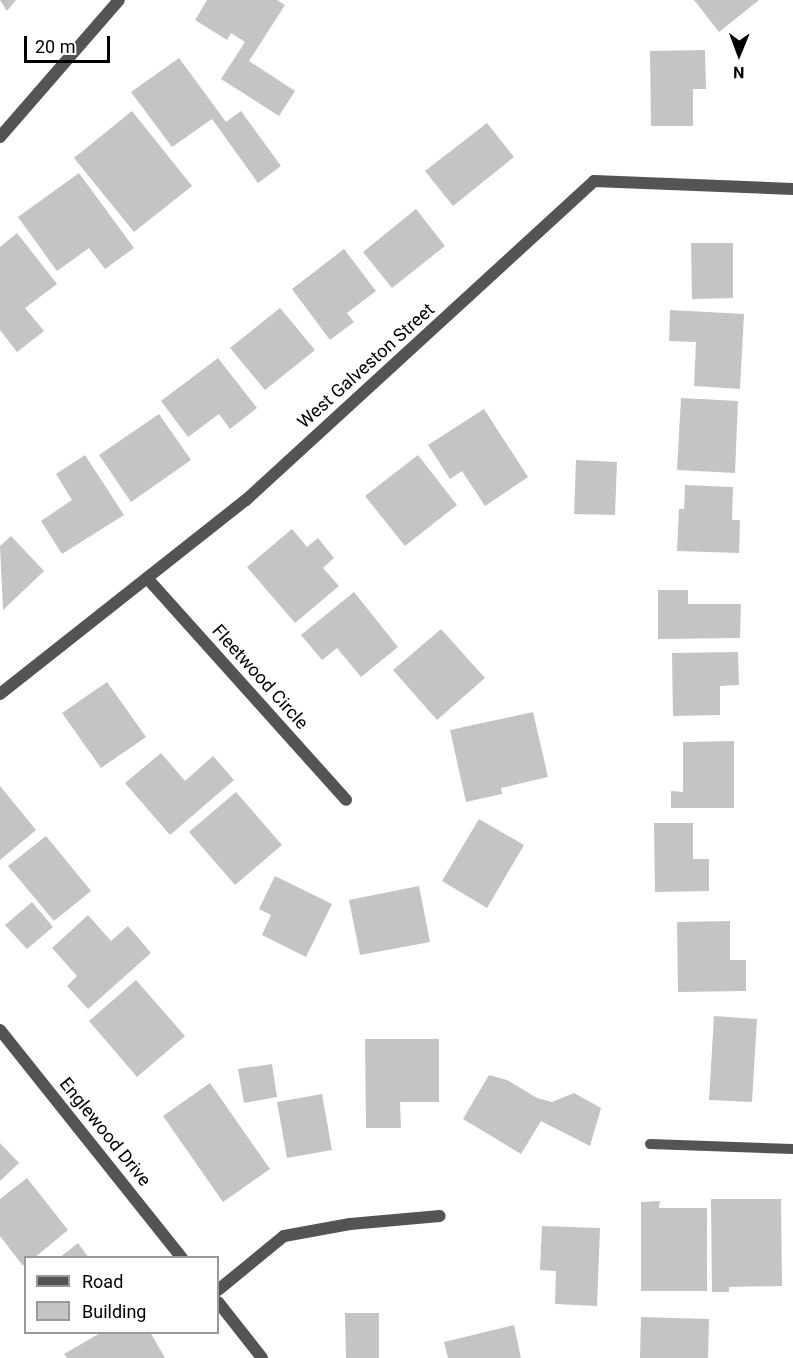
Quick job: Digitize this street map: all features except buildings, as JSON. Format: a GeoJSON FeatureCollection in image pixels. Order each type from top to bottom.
{"type":"FeatureCollection","features":[{"type":"Feature","properties":{"kind":"street"},"geometry":{"type":"LineString","coordinates":[[0,136],[119,0]]}},
{"type":"Feature","properties":{"kind":"street","name":"West Galveston Street"},"geometry":{"type":"LineString","coordinates":[[0,694],[246,501],[594,181],[793,189]]}},
{"type":"Feature","properties":{"kind":"street","name":"Fleetwood Circle"},"geometry":{"type":"LineString","coordinates":[[147,578],[346,800]]}},
{"type":"Feature","properties":{"kind":"street","name":"Englewood Drive"},"geometry":{"type":"LineString","coordinates":[[0,1030],[181,1256]]}},
{"type":"Feature","properties":{"kind":"street"},"geometry":{"type":"LineString","coordinates":[[219,1289],[284,1236],[350,1224],[440,1216]]}},
{"type":"Feature","properties":{"kind":"street"},"geometry":{"type":"LineString","coordinates":[[219,1303],[262,1358]]}},
{"type":"Feature","properties":{"kind":"lane"},"geometry":{"type":"LineString","coordinates":[[650,1144],[793,1149]]}}]}
